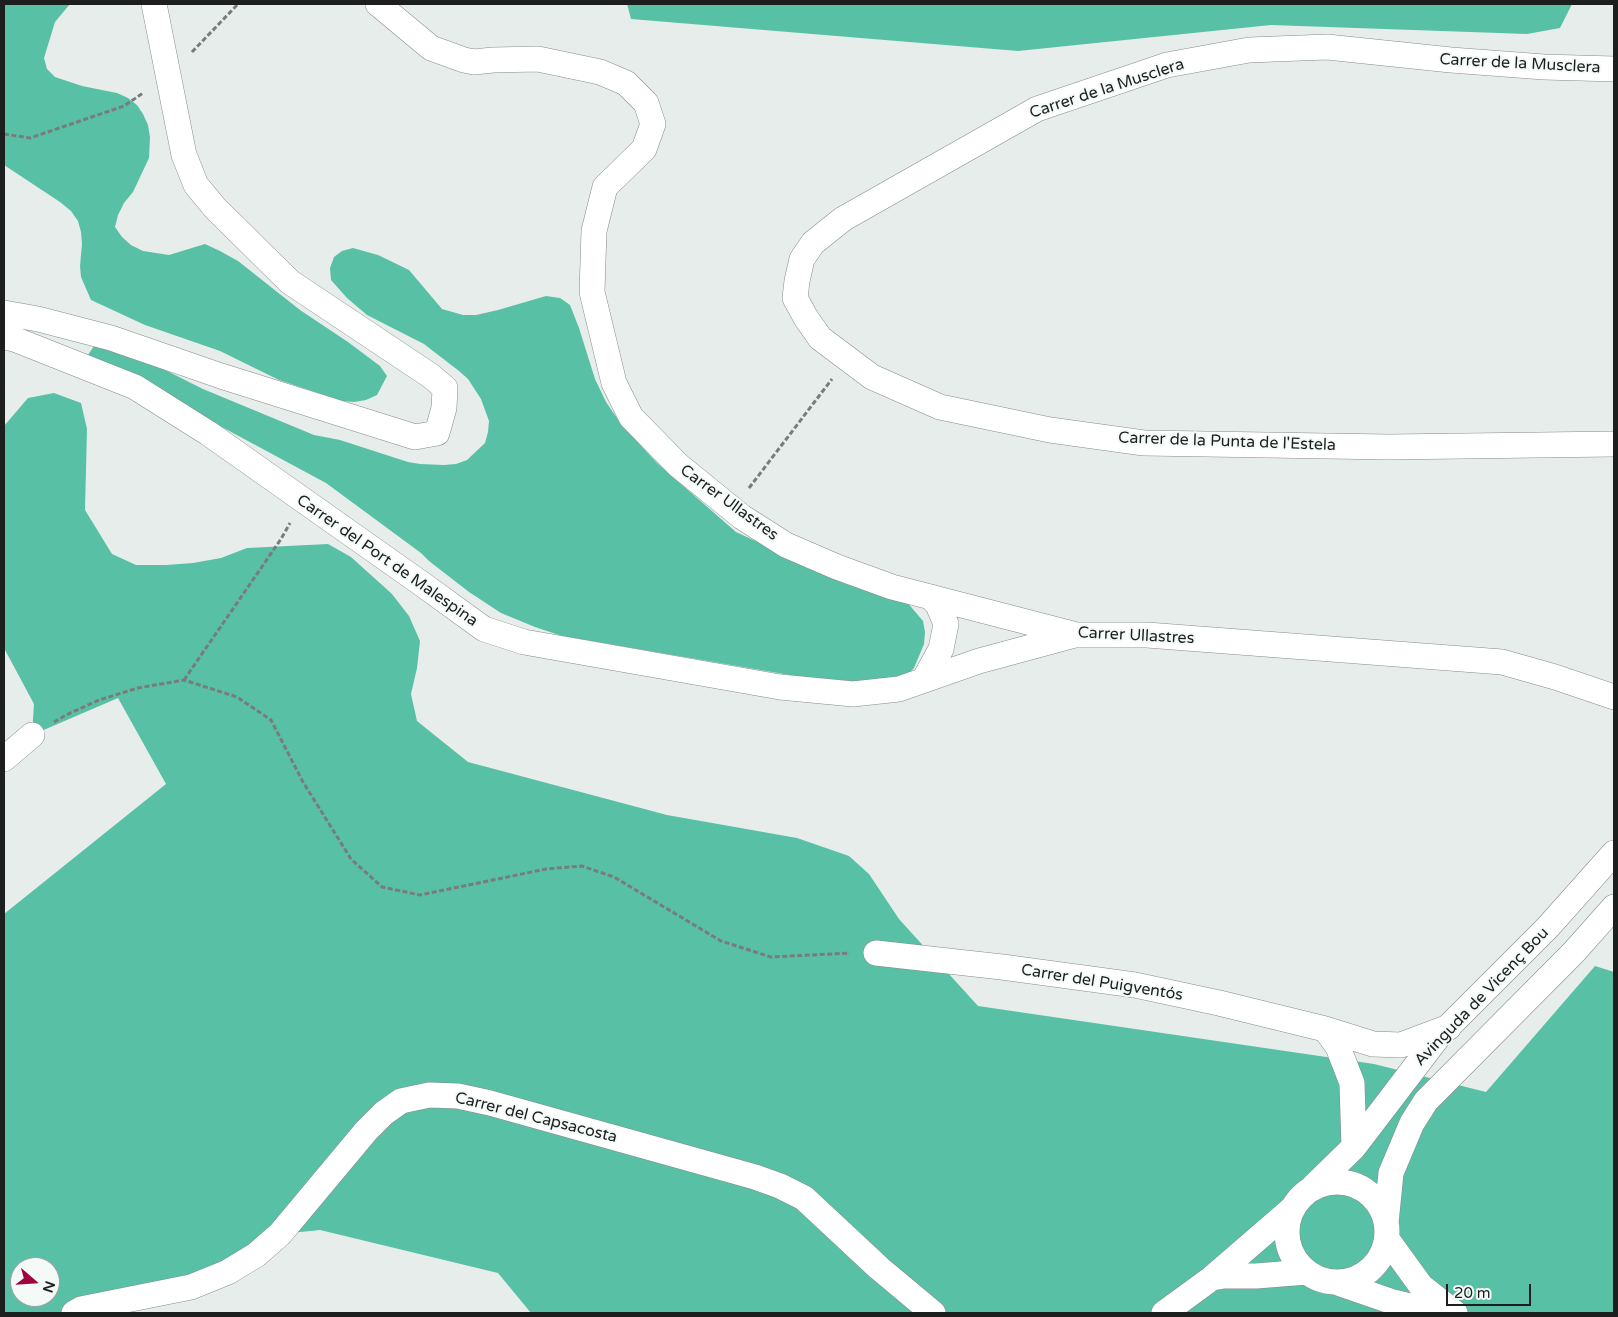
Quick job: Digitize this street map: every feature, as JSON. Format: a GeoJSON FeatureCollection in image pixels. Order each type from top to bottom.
{"type":"FeatureCollection","features":[{"type":"Feature","properties":{"kind":"street"},"geometry":{"type":"LineString","coordinates":[[4,313],[38,319],[111,338],[221,376],[415,437],[437,433],[444,408],[444,388],[431,376],[290,282],[215,208],[196,185],[184,155],[154,4]]}},
{"type":"Feature","properties":{"kind":"street","name":"Carrer Ullastres"},"geometry":{"type":"LineString","coordinates":[[378,4],[431,48],[474,62],[538,60],[600,72],[626,83],[646,103],[653,124],[644,149],[605,187],[594,231],[592,292],[614,383],[631,417],[678,466],[733,509],[786,545],[837,568],[892,586],[1078,634],[1147,635],[1502,662],[1614,697]]}},
{"type":"Feature","properties":{"kind":"street","name":"Carrer de la Musclera"},"geometry":{"type":"LineString","coordinates":[[794,298],[802,259],[813,243],[843,219],[1037,109],[1167,65],[1249,50],[1327,47],[1451,60],[1544,67],[1614,69]]}},
{"type":"Feature","properties":{"kind":"street","name":"Carrer de la Punta de l'Estela"},"geometry":{"type":"LineString","coordinates":[[794,298],[820,338],[872,377],[940,407],[1050,430],[1144,443],[1389,447],[1614,444]]}},
{"type":"Feature","properties":{"kind":"street","name":"Carrer del Port de Malespina"},"geometry":{"type":"LineString","coordinates":[[4,337],[14,339],[135,387],[208,433],[484,629],[524,642],[780,687],[853,694],[900,690],[979,661],[1078,634]]}},
{"type":"Feature","properties":{"kind":"street"},"geometry":{"type":"LineString","coordinates":[[924,680],[941,649],[946,624],[938,605],[932,597]]}},
{"type":"Feature","properties":{"kind":"street"},"geometry":{"type":"LineString","coordinates":[[4,759],[32,735]]}},
{"type":"Feature","properties":{"kind":"street","name":"Avinguda de Vicenç Bou"},"geometry":{"type":"LineString","coordinates":[[1313,1188],[1354,1147],[1438,1037],[1548,927],[1614,853]]}},
{"type":"Feature","properties":{"kind":"street","name":"Avinguda de Vicenç Bou"},"geometry":{"type":"LineString","coordinates":[[1387,1231],[1391,1173],[1412,1122],[1426,1101],[1574,952],[1614,907]]}},
{"type":"Feature","properties":{"kind":"street","name":"Carrer del Puigventós"},"geometry":{"type":"LineString","coordinates":[[876,952],[1135,985],[1219,1003],[1373,1044],[1401,1045],[1449,1027]]}},
{"type":"Feature","properties":{"kind":"street"},"geometry":{"type":"LineString","coordinates":[[1325,1030],[1338,1047],[1352,1083],[1354,1147]]}},
{"type":"Feature","properties":{"kind":"street","name":"Carrer del Capsacosta"},"geometry":{"type":"LineString","coordinates":[[74,1313],[81,1309],[191,1287],[228,1272],[256,1255],[280,1234],[366,1130],[384,1113],[400,1102],[429,1095],[458,1096],[490,1103],[745,1174],[780,1186],[804,1198],[879,1268],[933,1313]]}},
{"type":"Feature","properties":{"kind":"street"},"geometry":{"type":"LineString","coordinates":[[1164,1313],[1212,1278],[1293,1208],[1305,1193],[1328,1182],[1344,1182],[1359,1186],[1372,1195],[1382,1208],[1387,1231],[1421,1286],[1455,1313]]}},
{"type":"Feature","properties":{"kind":"street"},"geometry":{"type":"LineString","coordinates":[[1293,1208],[1288,1219],[1288,1243],[1298,1264],[1307,1272],[1320,1280],[1335,1282],[1393,1302],[1438,1313]]}},
{"type":"Feature","properties":{"kind":"street"},"geometry":{"type":"LineString","coordinates":[[1335,1282],[1353,1279],[1369,1271],[1383,1251],[1387,1231]]}},
{"type":"Feature","properties":{"kind":"street"},"geometry":{"type":"LineString","coordinates":[[1212,1278],[1307,1272]]}},
{"type":"Feature","properties":{"kind":"path"},"geometry":{"type":"LineString","coordinates":[[4,134],[30,138],[124,106],[168,76],[238,4]]}},
{"type":"Feature","properties":{"kind":"path"},"geometry":{"type":"LineString","coordinates":[[733,509],[847,359]]}},
{"type":"Feature","properties":{"kind":"path"},"geometry":{"type":"LineString","coordinates":[[184,680],[281,539],[302,500]]}},
{"type":"Feature","properties":{"kind":"path"},"geometry":{"type":"LineString","coordinates":[[32,735],[66,715],[99,700],[138,688],[184,680],[237,697],[271,720],[303,782],[351,859],[382,887],[420,895],[538,870],[582,866],[614,877],[721,941],[771,957],[876,952]]}},
{"type":"Feature","properties":{"kind":"green space"},"geometry":{"type":"Polygon","coordinates":[[[4,4],[70,4],[55,22],[44,58],[47,69],[55,77],[82,86],[117,93],[128,98],[137,105],[143,114],[148,125],[150,137],[149,158],[133,192],[124,203],[118,215],[115,227],[122,237],[131,245],[143,251],[169,255],[205,244],[238,261],[300,310],[380,366],[387,376],[377,395],[366,400],[342,401],[279,380],[220,351],[145,325],[91,300],[81,277],[82,244],[78,221],[71,211],[60,202],[4,165],[4,4]]]}},
{"type":"Feature","properties":{"kind":"green space"},"geometry":{"type":"Polygon","coordinates":[[[627,4],[1572,4],[1560,28],[1527,34],[1271,25],[1018,51],[631,19],[627,4]]]}},
{"type":"Feature","properties":{"kind":"green space"},"geometry":{"type":"Polygon","coordinates":[[[353,248],[378,255],[409,270],[442,309],[463,315],[476,315],[498,310],[546,296],[560,298],[570,305],[595,379],[606,402],[621,424],[657,463],[736,532],[840,580],[906,601],[923,621],[925,632],[924,644],[914,668],[906,677],[892,683],[819,683],[807,678],[562,636],[535,627],[501,613],[469,592],[421,553],[326,483],[88,355],[94,346],[149,362],[203,389],[314,435],[340,440],[408,462],[444,465],[456,464],[467,460],[485,443],[488,432],[489,421],[481,399],[468,379],[459,371],[424,344],[367,315],[347,298],[331,280],[330,268],[334,257],[342,251],[353,248]]]}},
{"type":"Feature","properties":{"kind":"green space"},"geometry":{"type":"Polygon","coordinates":[[[54,393],[81,403],[87,429],[85,510],[112,554],[136,565],[193,563],[221,558],[247,548],[328,544],[351,557],[392,594],[409,616],[420,641],[417,668],[411,694],[417,721],[468,762],[667,815],[797,838],[849,856],[869,874],[899,919],[978,1006],[1374,1064],[1486,1092],[1595,966],[1614,972],[1614,1313],[531,1313],[498,1273],[320,1230],[280,1234],[256,1255],[74,1313],[4,1313],[4,914],[166,784],[118,698],[32,735],[34,704],[4,648],[4,426],[28,398],[54,393]]]}}]}
